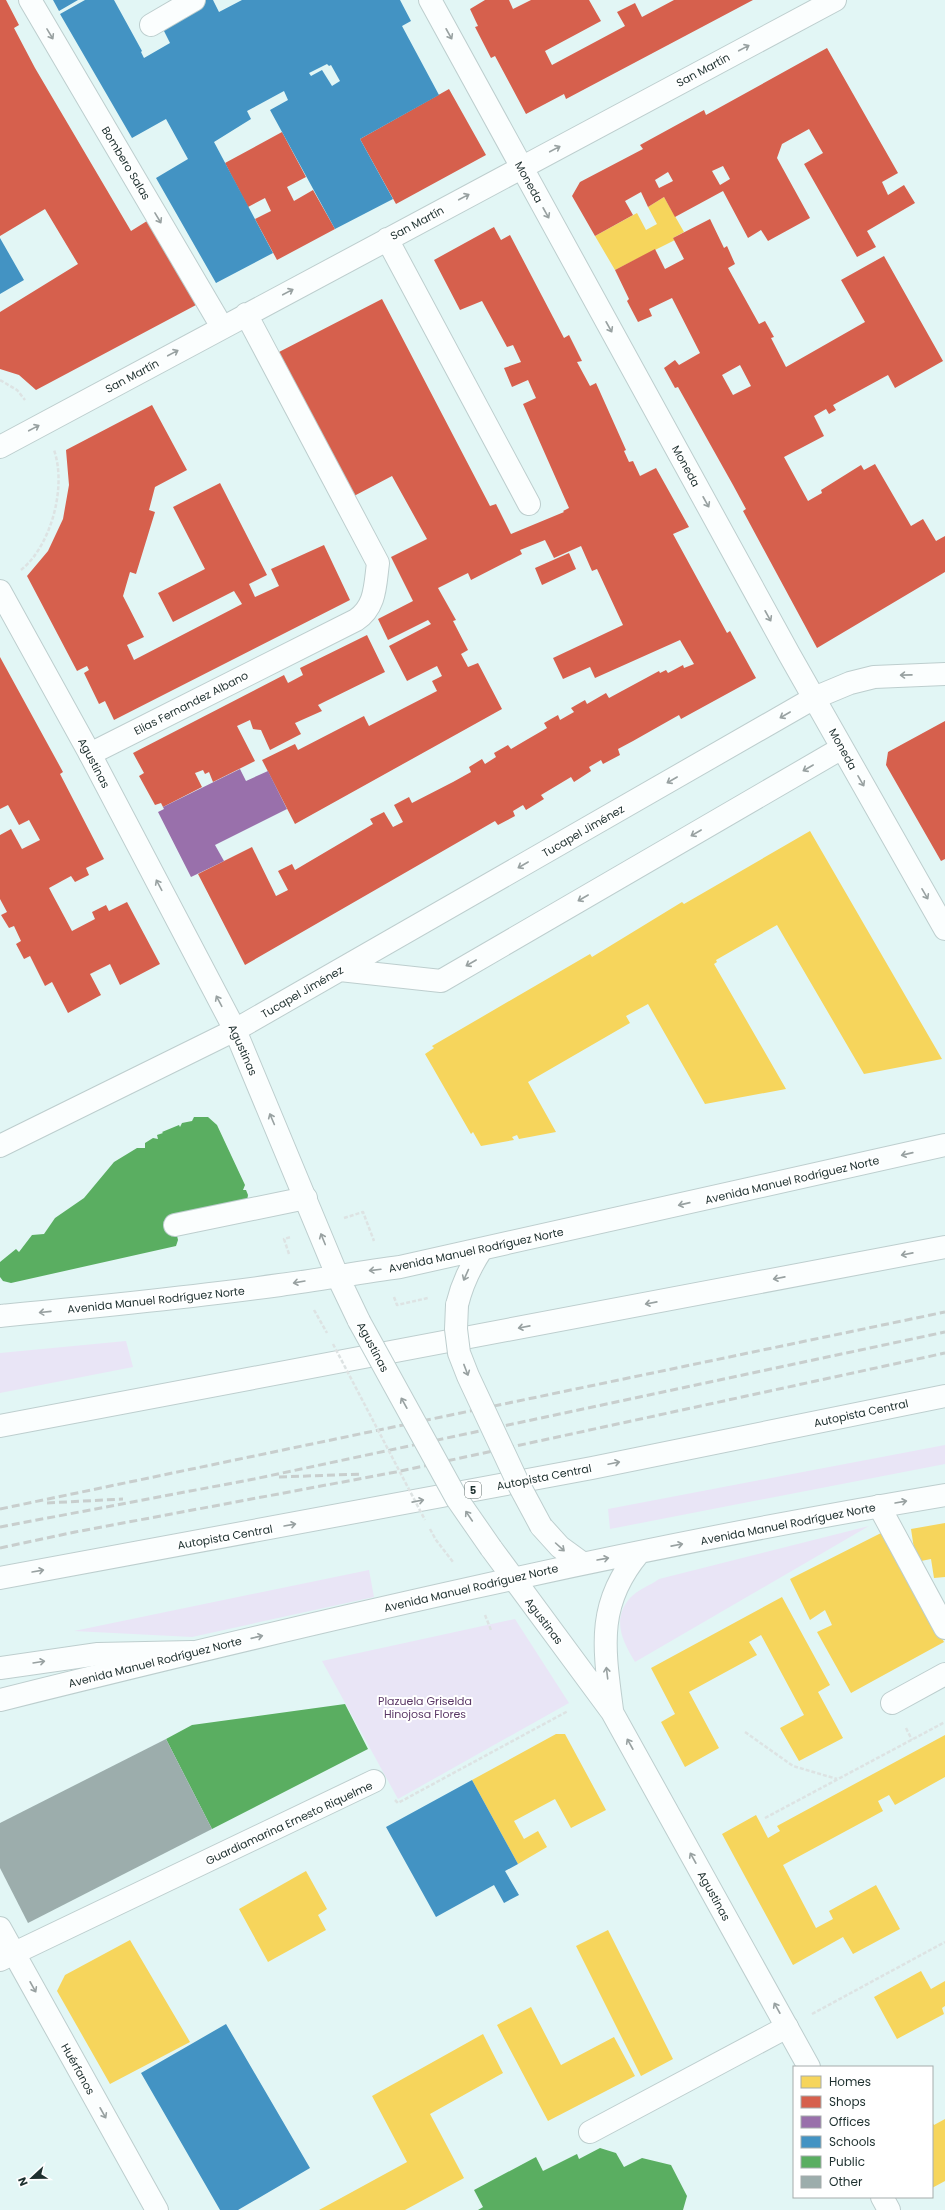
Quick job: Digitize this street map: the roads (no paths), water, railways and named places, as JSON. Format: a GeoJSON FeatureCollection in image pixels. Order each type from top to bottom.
{"type":"FeatureCollection","features":[{"type":"Feature","properties":{"kind":"main road","name":"Bombero Salas"},"geometry":{"type":"LineString","coordinates":[[30,0],[222,327]]}},
{"type":"Feature","properties":{"kind":"main road"},"geometry":{"type":"LineString","coordinates":[[151,25],[194,0]]}},
{"type":"Feature","properties":{"kind":"main road","name":"Moneda"},"geometry":{"type":"LineString","coordinates":[[430,0],[520,167],[814,698],[945,929]]}},
{"type":"Feature","properties":{"kind":"main road","name":"San Martín"},"geometry":{"type":"LineString","coordinates":[[0,447],[520,167],[835,0]]}},
{"type":"Feature","properties":{"kind":"main road"},"geometry":{"type":"LineString","coordinates":[[387,239],[530,504]]}},
{"type":"Feature","properties":{"kind":"main road","name":"Elias Fernandez Albano"},"geometry":{"type":"LineString","coordinates":[[90,754],[366,614],[373,600],[378,563],[246,314]]}},
{"type":"Feature","properties":{"kind":"main road","name":"Agustinas"},"geometry":{"type":"LineString","coordinates":[[0,591],[90,754],[235,1030],[337,1275],[360,1321],[457,1499],[491,1548],[612,1712],[808,2066]]}},
{"type":"Feature","properties":{"kind":"main road","name":"Tucapel Jiménez"},"geometry":{"type":"LineString","coordinates":[[0,1146],[235,1030],[814,698],[850,683],[874,677],[945,674]]}},
{"type":"Feature","properties":{"kind":"main road"},"geometry":{"type":"LineString","coordinates":[[340,970],[441,981],[842,748]]}},
{"type":"Feature","properties":{"kind":"main road","name":"Avenida Manuel Rodríguez Norte"},"geometry":{"type":"LineString","coordinates":[[0,1316],[164,1300],[400,1267],[945,1145]]}},
{"type":"Feature","properties":{"kind":"main road"},"geometry":{"type":"LineString","coordinates":[[175,1225],[306,1198]]}},
{"type":"Feature","properties":{"kind":"main road"},"geometry":{"type":"LineString","coordinates":[[0,1426],[945,1247]]}},
{"type":"Feature","properties":{"kind":"main road"},"geometry":{"type":"LineString","coordinates":[[482,1249],[470,1266],[462,1285],[457,1305],[456,1329],[459,1353],[519,1485],[541,1526],[560,1547],[582,1563]]}},
{"type":"Feature","properties":{"kind":"main road","name":"Autopista Central"},"geometry":{"type":"LineString","coordinates":[[0,1578],[592,1468],[945,1396]]}},
{"type":"Feature","properties":{"kind":"main road","name":"Avenida Manuel Rodríguez Norte"},"geometry":{"type":"LineString","coordinates":[[0,1700],[192,1652],[582,1563],[879,1506],[945,1495]]}},
{"type":"Feature","properties":{"kind":"main road"},"geometry":{"type":"LineString","coordinates":[[879,1506],[945,1628]]}},
{"type":"Feature","properties":{"kind":"main road"},"geometry":{"type":"LineString","coordinates":[[612,1712],[606,1665],[606,1630],[608,1607],[616,1585],[626,1568],[639,1553]]}},
{"type":"Feature","properties":{"kind":"main road"},"geometry":{"type":"LineString","coordinates":[[0,1668],[98,1654],[192,1652]]}},
{"type":"Feature","properties":{"kind":"main road"},"geometry":{"type":"LineString","coordinates":[[892,1703],[945,1674]]}},
{"type":"Feature","properties":{"kind":"main road","name":"Guardiamarina Ernesto Riquelme"},"geometry":{"type":"LineString","coordinates":[[7,1957],[374,1781]]}},
{"type":"Feature","properties":{"kind":"main road","name":"Huérfanos"},"geometry":{"type":"LineString","coordinates":[[0,1928],[7,1957],[157,2210]]}},
{"type":"Feature","properties":{"kind":"main road"},"geometry":{"type":"LineString","coordinates":[[590,2132],[787,2027]]}},
{"type":"Feature","properties":{"kind":"main road"},"geometry":{"type":"LineString","coordinates":[[883,2198],[889,2210]]}},
{"type":"Feature","properties":{"kind":"railway"},"geometry":{"type":"LineString","coordinates":[[0,1509],[945,1312]]}},
{"type":"Feature","properties":{"kind":"railway"},"geometry":{"type":"LineString","coordinates":[[0,1527],[254,1479],[945,1332]]}},
{"type":"Feature","properties":{"kind":"railway"},"geometry":{"type":"LineString","coordinates":[[0,1548],[75,1532],[396,1472],[945,1353]]}},
{"type":"Feature","properties":{"kind":"railway"},"geometry":{"type":"LineString","coordinates":[[279,1477],[363,1474]]}},
{"type":"Feature","properties":{"kind":"railway"},"geometry":{"type":"LineString","coordinates":[[47,1503],[123,1499]]}},
{"type":"Feature","properties":{"kind":"park label","name":"Plazuela Griselda Hinojosa Flores"},"geometry":{"type":"Point","coordinates":[425,1707]}}]}
